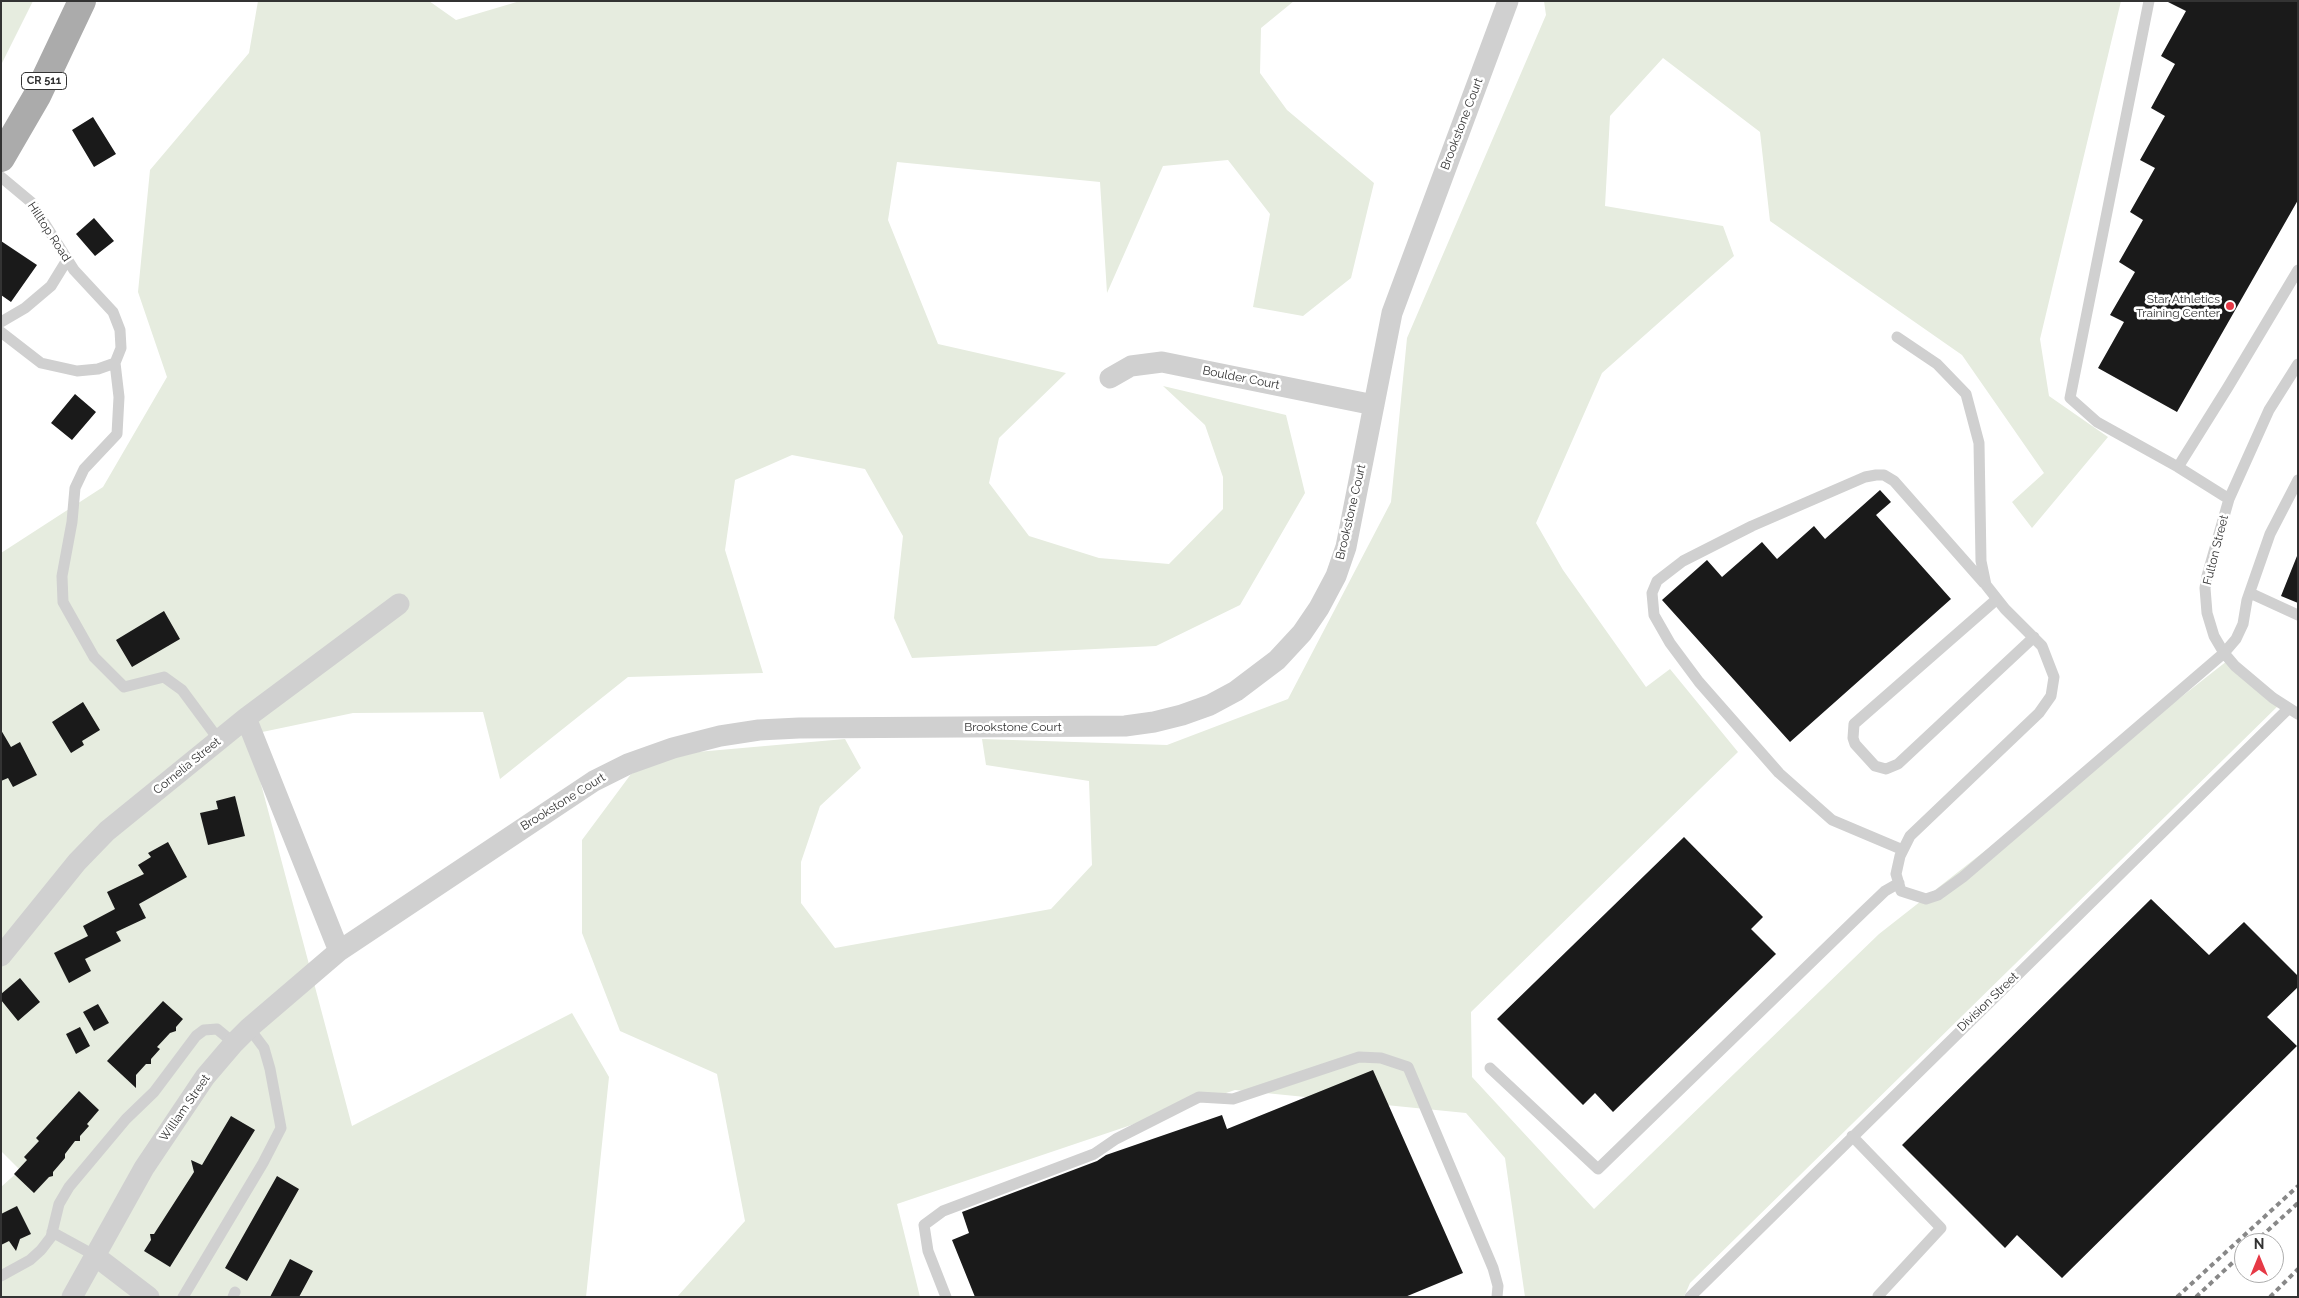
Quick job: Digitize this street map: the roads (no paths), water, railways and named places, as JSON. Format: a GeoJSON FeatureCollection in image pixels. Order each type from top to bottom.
{"type":"FeatureCollection","features":[{"type":"Feature","properties":{"kind":"main road","name":"CR 511"},"geometry":{"type":"LineString","coordinates":[[1,158],[37,96],[82,3]]}},
{"type":"Feature","properties":{"kind":"street","name":"Brookstone Court"},"geometry":{"type":"LineString","coordinates":[[339,951],[594,781],[628,764],[673,748],[720,736],[759,730],[799,728],[1125,726],[1154,722],[1182,715],[1219,700],[1254,679],[1277,660],[1302,633],[1319,608],[1336,576],[1346,547],[1392,313],[1508,1]]}},
{"type":"Feature","properties":{"kind":"street","name":"Boulder Court"},"geometry":{"type":"LineString","coordinates":[[1110,378],[1130,366],[1162,362],[1374,405]]}},
{"type":"Feature","properties":{"kind":"street","name":"Cornelia Street"},"geometry":{"type":"LineString","coordinates":[[1,956],[76,862],[107,831],[246,718],[399,604]]}},
{"type":"Feature","properties":{"kind":"street"},"geometry":{"type":"LineString","coordinates":[[246,718],[339,951]]}},
{"type":"Feature","properties":{"kind":"street","name":"William Street"},"geometry":{"type":"LineString","coordinates":[[72,1297],[144,1168],[205,1077],[242,1035],[339,951]]}},
{"type":"Feature","properties":{"kind":"street"},"geometry":{"type":"LineString","coordinates":[[94,1255],[149,1297]]}},
{"type":"Feature","properties":{"kind":"lane"},"geometry":{"type":"LineString","coordinates":[[2149,1],[2070,398],[2097,422],[2178,467],[2229,499]]}},
{"type":"Feature","properties":{"kind":"lane","name":"Hilltop Road"},"geometry":{"type":"LineString","coordinates":[[1,177],[31,202],[74,270],[113,312],[120,330],[121,348],[115,362],[118,397],[117,434],[84,469],[75,488],[72,522],[62,576],[63,602],[94,657],[124,687],[164,677],[182,690],[219,740]]}},
{"type":"Feature","properties":{"kind":"lane"},"geometry":{"type":"LineString","coordinates":[[1,322],[25,308],[51,286],[68,260]]}},
{"type":"Feature","properties":{"kind":"lane"},"geometry":{"type":"LineString","coordinates":[[2178,467],[2298,270]]}},
{"type":"Feature","properties":{"kind":"lane"},"geometry":{"type":"LineString","coordinates":[[1,332],[41,362],[77,371],[98,369],[115,362]]}},
{"type":"Feature","properties":{"kind":"lane"},"geometry":{"type":"LineString","coordinates":[[1897,336],[1937,364],[1966,394],[1979,443],[1981,561],[1986,585]]}},
{"type":"Feature","properties":{"kind":"lane","name":"Fulton Street"},"geometry":{"type":"LineString","coordinates":[[2293,711],[2235,666],[2224,653],[2214,636],[2207,613],[2205,588],[2206,576],[2229,499],[2269,410],[2298,364]]}},
{"type":"Feature","properties":{"kind":"lane"},"geometry":{"type":"LineString","coordinates":[[1903,850],[1832,820],[1779,773],[1699,682],[1670,643],[1654,615],[1652,593],[1657,581],[1683,561],[1752,526],[1865,477],[1884,475],[1894,481],[2042,646],[2054,677],[2052,696],[2039,714],[1910,836],[1903,850],[1896,874],[1901,891],[1926,899],[1938,895],[1962,877],[2224,653],[2236,639],[2243,624],[2250,593],[2270,534],[2298,480]]}},
{"type":"Feature","properties":{"kind":"lane"},"geometry":{"type":"LineString","coordinates":[[2250,593],[2298,615]]}},
{"type":"Feature","properties":{"kind":"lane"},"geometry":{"type":"LineString","coordinates":[[1998,599],[1854,724],[1853,738],[1855,744],[1875,766],[1886,768],[1898,764],[2034,637]]}},
{"type":"Feature","properties":{"kind":"lane","name":"Division Street"},"geometry":{"type":"LineString","coordinates":[[1690,1297],[1852,1136],[2293,711]]}},
{"type":"Feature","properties":{"kind":"lane"},"geometry":{"type":"LineString","coordinates":[[1490,1068],[1598,1168],[1885,891],[1899,883]]}},
{"type":"Feature","properties":{"kind":"lane"},"geometry":{"type":"LineString","coordinates":[[1,1276],[30,1260],[41,1250],[52,1232],[59,1204],[69,1187],[126,1120],[154,1092],[196,1036],[204,1030],[217,1029],[242,1035],[264,1048],[270,1069],[281,1128],[245,1194],[183,1297]]}},
{"type":"Feature","properties":{"kind":"lane"},"geometry":{"type":"LineString","coordinates":[[946,1297],[928,1251],[924,1225],[943,1211],[1094,1154],[1116,1139],[1199,1097],[1233,1099],[1359,1057],[1381,1058],[1408,1067],[1493,1268],[1498,1286],[1497,1297]]}},
{"type":"Feature","properties":{"kind":"lane"},"geometry":{"type":"LineString","coordinates":[[1852,1136],[1941,1228],[1878,1296]]}},
{"type":"Feature","properties":{"kind":"lane"},"geometry":{"type":"LineString","coordinates":[[52,1232],[94,1255]]}},
{"type":"Feature","properties":{"kind":"railway"},"geometry":{"type":"LineString","coordinates":[[2177,1297],[2298,1186]]}},
{"type":"Feature","properties":{"kind":"railway"},"geometry":{"type":"LineString","coordinates":[[2265,1233],[2298,1203]]}},
{"type":"Feature","properties":{"kind":"railway"},"geometry":{"type":"LineString","coordinates":[[2196,1297],[2234,1261]]}},
{"type":"Feature","properties":{"kind":"railway"},"geometry":{"type":"LineString","coordinates":[[2270,1297],[2298,1269]]}},
{"type":"Feature","properties":{"kind":"place","name":"Star Athletics Training Center"},"geometry":{"type":"Point","coordinates":[2230,306]}}]}
